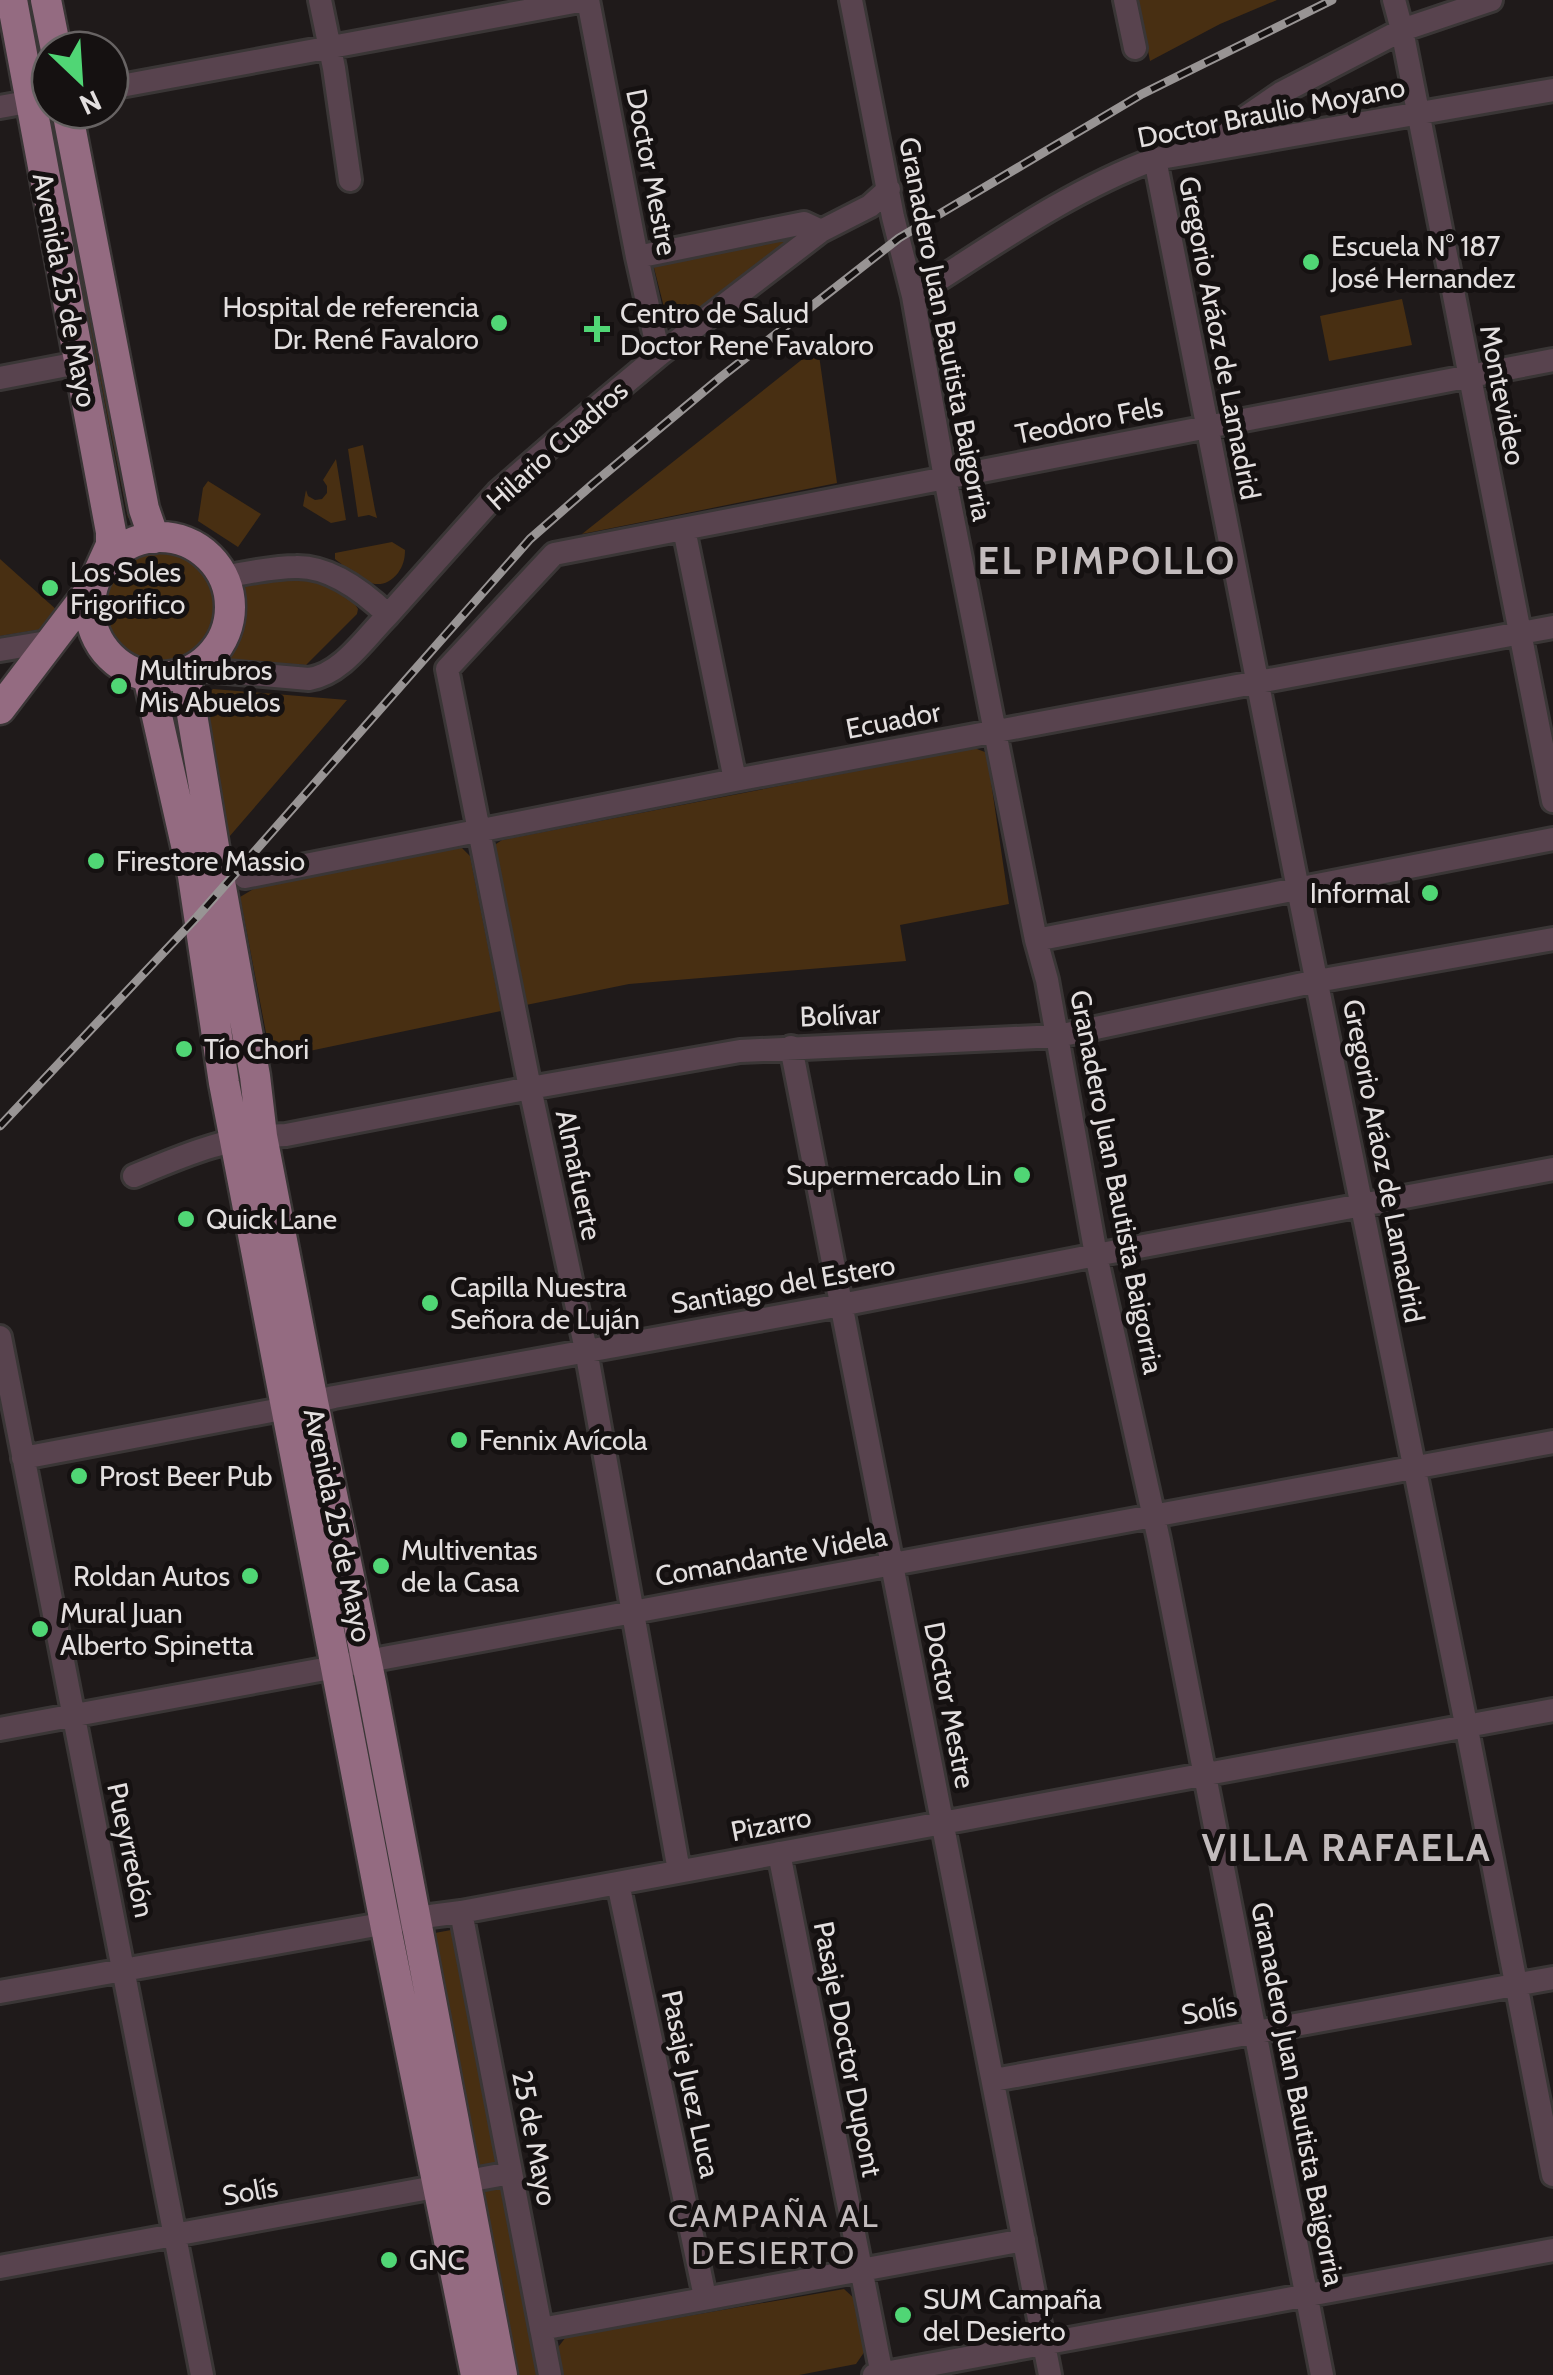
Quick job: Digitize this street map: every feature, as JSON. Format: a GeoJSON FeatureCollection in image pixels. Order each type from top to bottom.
{"type":"FeatureCollection","features":[{"type":"Feature","properties":{"kind":"main road","name":"Avenida 25 de Mayo"},"geometry":{"type":"LineString","coordinates":[[12,0],[27,102],[111,532],[111,545],[96,581],[90,610],[98,640]]}},
{"type":"Feature","properties":{"kind":"main road"},"geometry":{"type":"LineString","coordinates":[[46,0],[52,30]]}},
{"type":"Feature","properties":{"kind":"main road","name":"Avenida 25 de Mayo"},"geometry":{"type":"LineString","coordinates":[[72,130],[144,509],[154,538]]}},
{"type":"Feature","properties":{"kind":"main road"},"geometry":{"type":"LineString","coordinates":[[0,709],[54,642],[106,563],[120,550],[154,538],[183,541],[200,549],[224,576],[229,592],[228,626],[211,655],[188,671],[167,677],[133,672],[86,634],[71,634],[54,642]]}},
{"type":"Feature","properties":{"kind":"main road","name":"Avenida 25 de Mayo"},"geometry":{"type":"LineString","coordinates":[[188,671],[217,865],[256,1076],[249,1138]]}},
{"type":"Feature","properties":{"kind":"main road","name":"Avenida 25 de Mayo"},"geometry":{"type":"LineString","coordinates":[[148,676],[192,876],[224,1084],[249,1138],[452,2184],[502,2375]]}},
{"type":"Feature","properties":{"kind":"main road","name":"Avenida 25 de Mayo"},"geometry":{"type":"LineString","coordinates":[[452,2184],[476,2375]]}},
{"type":"Feature","properties":{"kind":"street"},"geometry":{"type":"LineString","coordinates":[[320,0],[350,180]]}},
{"type":"Feature","properties":{"kind":"street"},"geometry":{"type":"LineString","coordinates":[[130,84],[586,0]]}},
{"type":"Feature","properties":{"kind":"street","name":"Doctor Mestre"},"geometry":{"type":"LineString","coordinates":[[586,0],[660,355]]}},
{"type":"Feature","properties":{"kind":"street","name":"Granadero Juan Bautista Baigorria"},"geometry":{"type":"LineString","coordinates":[[851,0],[1058,1036],[1096,1255],[1206,1773],[1322,2375]]}},
{"type":"Feature","properties":{"kind":"street"},"geometry":{"type":"LineString","coordinates":[[1125,0],[1135,48]]}},
{"type":"Feature","properties":{"kind":"street","name":"Montevideo"},"geometry":{"type":"LineString","coordinates":[[1394,0],[1553,801]]}},
{"type":"Feature","properties":{"kind":"street"},"geometry":{"type":"LineString","coordinates":[[1193,154],[1281,93],[1402,30],[1491,0]]}},
{"type":"Feature","properties":{"kind":"street","name":"Doctor Braulio Moyano"},"geometry":{"type":"LineString","coordinates":[[913,296],[1061,203],[1155,160],[1553,90]]}},
{"type":"Feature","properties":{"kind":"street","name":"Gregorio Aráoz de Lamadrid"},"geometry":{"type":"LineString","coordinates":[[1155,160],[1553,2175]]}},
{"type":"Feature","properties":{"kind":"street","name":"Hilario Cuadros"},"geometry":{"type":"LineString","coordinates":[[188,671],[308,678],[319,677],[342,664],[498,492],[660,355],[821,232],[870,206],[889,189]]}},
{"type":"Feature","properties":{"kind":"street"},"geometry":{"type":"LineString","coordinates":[[637,257],[804,222],[821,232]]}},
{"type":"Feature","properties":{"kind":"street","name":"Teodoro Fels"},"geometry":{"type":"LineString","coordinates":[[447,669],[554,554],[1553,360]]}},
{"type":"Feature","properties":{"kind":"street"},"geometry":{"type":"LineString","coordinates":[[0,378],[78,363]]}},
{"type":"Feature","properties":{"kind":"street"},"geometry":{"type":"LineString","coordinates":[[684,529],[735,780]]}},
{"type":"Feature","properties":{"kind":"street"},"geometry":{"type":"LineString","coordinates":[[224,576],[296,566],[314,568],[330,573],[388,615]]}},
{"type":"Feature","properties":{"kind":"street","name":"Ecuador"},"geometry":{"type":"LineString","coordinates":[[245,877],[1553,626]]}},
{"type":"Feature","properties":{"kind":"street"},"geometry":{"type":"LineString","coordinates":[[0,650],[54,642]]}},
{"type":"Feature","properties":{"kind":"street","name":"Almafuerte"},"geometry":{"type":"LineString","coordinates":[[447,669],[586,1350],[679,1872]]}},
{"type":"Feature","properties":{"kind":"street"},"geometry":{"type":"LineString","coordinates":[[1036,940],[1553,838]]}},
{"type":"Feature","properties":{"kind":"street","name":"Bolívar"},"geometry":{"type":"LineString","coordinates":[[134,1176],[203,1147],[740,1050],[1058,1036],[1317,981],[1553,939]]}},
{"type":"Feature","properties":{"kind":"street","name":"Doctor Mestre"},"geometry":{"type":"LineString","coordinates":[[791,1048],[1050,2375]]}},
{"type":"Feature","properties":{"kind":"street","name":"Santiago del Estero"},"geometry":{"type":"LineString","coordinates":[[23,1458],[1553,1170]]}},
{"type":"Feature","properties":{"kind":"street","name":"Pueyrredón"},"geometry":{"type":"LineString","coordinates":[[0,1337],[202,2375]]}},
{"type":"Feature","properties":{"kind":"street","name":"Comandante Videla"},"geometry":{"type":"LineString","coordinates":[[0,1729],[1553,1442]]}},
{"type":"Feature","properties":{"kind":"street","name":"Pizarro"},"geometry":{"type":"LineString","coordinates":[[0,1992],[461,1912],[1553,1710]]}},
{"type":"Feature","properties":{"kind":"street","name":"Pasaje Doctor Dupont"},"geometry":{"type":"LineString","coordinates":[[779,1853],[879,2374]]}},
{"type":"Feature","properties":{"kind":"street","name":"Pasaje Juez Luca"},"geometry":{"type":"LineString","coordinates":[[618,1883],[705,2297]]}},
{"type":"Feature","properties":{"kind":"street","name":"25 de Mayo"},"geometry":{"type":"LineString","coordinates":[[461,1912],[550,2375]]}},
{"type":"Feature","properties":{"kind":"street","name":"Solís"},"geometry":{"type":"LineString","coordinates":[[994,2080],[1553,1978]]}},
{"type":"Feature","properties":{"kind":"street","name":"Solís"},"geometry":{"type":"LineString","coordinates":[[0,2268],[511,2173]]}},
{"type":"Feature","properties":{"kind":"street"},"geometry":{"type":"LineString","coordinates":[[542,2329],[1024,2240]]}},
{"type":"Feature","properties":{"kind":"street"},"geometry":{"type":"LineString","coordinates":[[879,2374],[1553,2250]]}},
{"type":"Feature","properties":{"kind":"shaded area"},"geometry":{"type":"Polygon","coordinates":[[[1138,0],[1277,0],[1220,24],[1150,61],[1138,0]]]}},
{"type":"Feature","properties":{"kind":"shaded area"},"geometry":{"type":"Polygon","coordinates":[[[50,130],[58,130],[135,516],[128,518],[50,130]]]}},
{"type":"Feature","properties":{"kind":"shaded area"},"geometry":{"type":"Polygon","coordinates":[[[797,232],[800,236],[679,325],[672,327],[668,323],[653,264],[797,232]]]}},
{"type":"Feature","properties":{"kind":"shaded area"},"geometry":{"type":"Polygon","coordinates":[[[1402,299],[1412,345],[1329,361],[1320,316],[1402,299]]]}},
{"type":"Feature","properties":{"kind":"shaded area"},"geometry":{"type":"Polygon","coordinates":[[[818,348],[837,483],[582,534],[814,350],[818,348]]]}},
{"type":"Feature","properties":{"kind":"shaded area"},"geometry":{"type":"Polygon","coordinates":[[[363,445],[377,518],[358,517],[348,449],[363,445]]]}},
{"type":"Feature","properties":{"kind":"shaded area"},"geometry":{"type":"Polygon","coordinates":[[[336,459],[346,520],[331,523],[303,506],[306,490],[315,500],[327,493],[323,480],[336,459]]]}},
{"type":"Feature","properties":{"kind":"shaded area"},"geometry":{"type":"Polygon","coordinates":[[[208,481],[261,514],[238,547],[198,521],[203,488],[208,481]]]}},
{"type":"Feature","properties":{"kind":"shaded area"},"geometry":{"type":"Polygon","coordinates":[[[392,542],[405,550],[404,559],[398,573],[382,584],[366,581],[335,559],[335,553],[392,542]]]}},
{"type":"Feature","properties":{"kind":"shaded area"},"geometry":{"type":"Polygon","coordinates":[[[160,547],[182,551],[201,563],[213,582],[217,604],[213,626],[201,645],[182,657],[160,661],[138,657],[119,645],[107,626],[103,604],[107,582],[119,563],[138,551],[160,547]]]}},
{"type":"Feature","properties":{"kind":"shaded area"},"geometry":{"type":"Polygon","coordinates":[[[0,559],[59,612],[49,628],[0,636],[0,559]]]}},
{"type":"Feature","properties":{"kind":"shaded area"},"geometry":{"type":"Polygon","coordinates":[[[308,576],[353,601],[358,609],[306,665],[214,658],[238,627],[241,587],[308,576]]]}},
{"type":"Feature","properties":{"kind":"shaded area"},"geometry":{"type":"Polygon","coordinates":[[[213,689],[347,700],[229,837],[204,711],[207,694],[213,689]]]}},
{"type":"Feature","properties":{"kind":"shaded area"},"geometry":{"type":"Polygon","coordinates":[[[974,748],[985,752],[989,768],[1009,904],[900,925],[906,961],[629,984],[526,1005],[493,862],[496,844],[502,840],[974,748]]]}},
{"type":"Feature","properties":{"kind":"shaded area"},"geometry":{"type":"Polygon","coordinates":[[[461,847],[470,856],[501,1011],[271,1059],[240,897],[270,879],[295,878],[461,847]]]}},
{"type":"Feature","properties":{"kind":"shaded area"},"geometry":{"type":"Polygon","coordinates":[[[451,1930],[498,2163],[471,2169],[424,1935],[451,1930]]]}},
{"type":"Feature","properties":{"kind":"shaded area"},"geometry":{"type":"Polygon","coordinates":[[[502,2185],[540,2375],[512,2375],[476,2191],[502,2185]]]}},
{"type":"Feature","properties":{"kind":"shaded area"},"geometry":{"type":"Polygon","coordinates":[[[844,2289],[856,2300],[865,2351],[856,2364],[799,2375],[560,2375],[555,2351],[566,2337],[844,2289]]]}},
{"type":"Feature","properties":{"kind":"railway"},"geometry":{"type":"LineString","coordinates":[[0,1126],[197,917],[530,539],[594,483],[721,377],[899,238],[1142,94],[1332,0]]}},
{"type":"Feature","properties":{"kind":"place","name":"Escuela N° 187 José Hernandez"},"geometry":{"type":"Point","coordinates":[1311,262]}},
{"type":"Feature","properties":{"kind":"place","name":"Hospital de referencia Dr. René Favaloro"},"geometry":{"type":"Point","coordinates":[499,323]}},
{"type":"Feature","properties":{"kind":"place","name":"Centro de Salud Doctor Rene Favaloro"},"geometry":{"type":"Point","coordinates":[597,329]}},
{"type":"Feature","properties":{"kind":"place","name":"Los Soles Frigorifico"},"geometry":{"type":"Point","coordinates":[50,588]}},
{"type":"Feature","properties":{"kind":"place","name":"Multirubros Mis Abuelos"},"geometry":{"type":"Point","coordinates":[119,686]}},
{"type":"Feature","properties":{"kind":"place","name":"Firestore Massio"},"geometry":{"type":"Point","coordinates":[96,861]}},
{"type":"Feature","properties":{"kind":"place","name":"Informal"},"geometry":{"type":"Point","coordinates":[1430,893]}},
{"type":"Feature","properties":{"kind":"place","name":"Tío Chori"},"geometry":{"type":"Point","coordinates":[184,1049]}},
{"type":"Feature","properties":{"kind":"place","name":"Supermercado Lin"},"geometry":{"type":"Point","coordinates":[1022,1175]}},
{"type":"Feature","properties":{"kind":"place","name":"Quick Lane"},"geometry":{"type":"Point","coordinates":[186,1219]}},
{"type":"Feature","properties":{"kind":"place","name":"Capilla Nuestra Señora de Luján"},"geometry":{"type":"Point","coordinates":[430,1303]}},
{"type":"Feature","properties":{"kind":"place","name":"Fennix Avícola"},"geometry":{"type":"Point","coordinates":[459,1440]}},
{"type":"Feature","properties":{"kind":"place","name":"Prost Beer Pub"},"geometry":{"type":"Point","coordinates":[79,1476]}},
{"type":"Feature","properties":{"kind":"place","name":"Multiventas de la Casa"},"geometry":{"type":"Point","coordinates":[381,1566]}},
{"type":"Feature","properties":{"kind":"place","name":"Roldan Autos"},"geometry":{"type":"Point","coordinates":[250,1576]}},
{"type":"Feature","properties":{"kind":"place","name":"Mural Juan Alberto Spinetta"},"geometry":{"type":"Point","coordinates":[40,1629]}},
{"type":"Feature","properties":{"kind":"place","name":"GNC"},"geometry":{"type":"Point","coordinates":[389,2260]}},
{"type":"Feature","properties":{"kind":"place","name":"SUM Campaña del Desierto"},"geometry":{"type":"Point","coordinates":[903,2315]}},
{"type":"Feature","properties":{"kind":"district","name":"EL PIMPOLLO"},"geometry":{"type":"Point","coordinates":[1107,561]}},
{"type":"Feature","properties":{"kind":"district","name":"VILLA RAFAELA"},"geometry":{"type":"Point","coordinates":[1347,1848]}},
{"type":"Feature","properties":{"kind":"district","name":"CAMPAÑA AL DESIERTO"},"geometry":{"type":"Point","coordinates":[774,2234]}}]}
